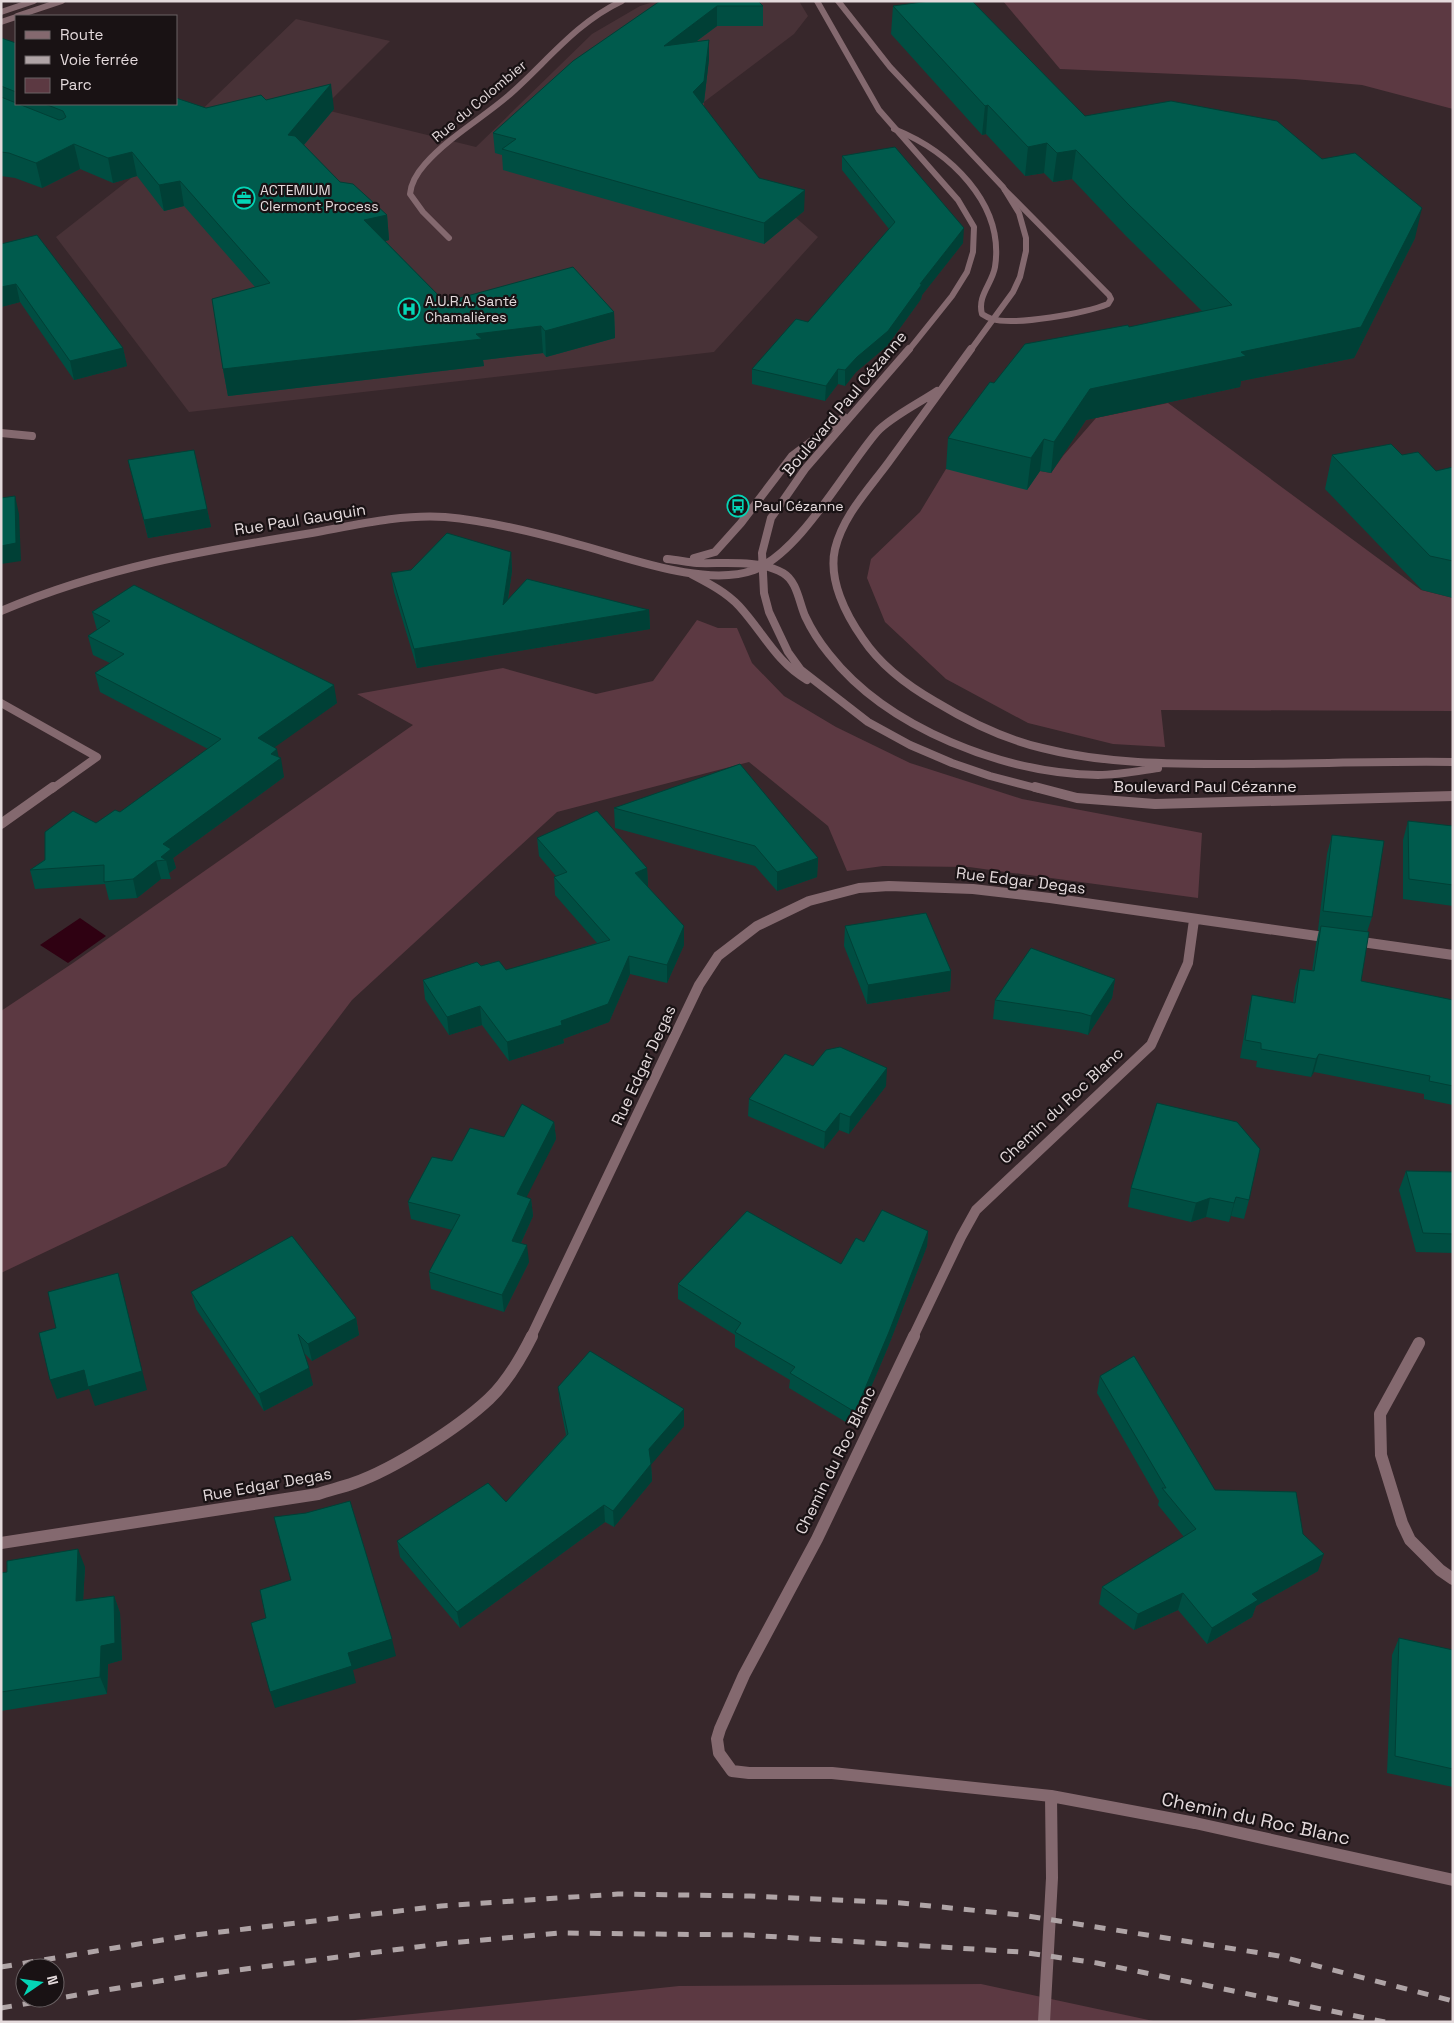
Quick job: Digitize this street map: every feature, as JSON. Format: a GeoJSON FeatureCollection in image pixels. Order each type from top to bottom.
{"type":"FeatureCollection","features":[{"type":"Feature","properties":{"kind":"street"},"geometry":{"type":"LineString","coordinates":[[1,12],[34,1]]}},
{"type":"Feature","properties":{"kind":"street"},"geometry":{"type":"LineString","coordinates":[[20,15],[62,1]]}},
{"type":"Feature","properties":{"kind":"street","name":"Rue du Colombier"},"geometry":{"type":"LineString","coordinates":[[449,238],[423,212],[410,194],[414,177],[432,157],[508,96],[592,17],[609,6],[622,1]]}},
{"type":"Feature","properties":{"kind":"street","name":"Boulevard Paul Cézanne"},"geometry":{"type":"LineString","coordinates":[[817,1],[868,93],[894,129],[958,200],[974,227],[973,252],[967,272],[952,296],[861,405],[804,469],[771,518],[762,553],[764,593],[776,629],[788,652],[801,670],[820,687],[868,722],[910,745],[952,763],[990,776],[1077,798],[1155,804],[1453,796]]}},
{"type":"Feature","properties":{"kind":"street","name":"Boulevard Paul Cézanne"},"geometry":{"type":"LineString","coordinates":[[838,1],[890,67],[1012,200],[1024,227],[1026,246],[1025,266],[1013,292],[849,516],[840,534],[834,556],[835,576],[841,601],[856,631],[884,666],[951,714],[997,735],[1043,750],[1080,757],[1113,762],[1184,764],[1453,762]]}},
{"type":"Feature","properties":{"kind":"street"},"geometry":{"type":"LineString","coordinates":[[1,22],[15,17]]}},
{"type":"Feature","properties":{"kind":"street"},"geometry":{"type":"LineString","coordinates":[[894,129],[924,142],[936,150],[965,178],[990,212],[998,239],[993,273],[979,307],[982,314],[994,320],[1018,322],[1094,309],[1104,306],[1111,300],[1109,295],[1002,187]]}},
{"type":"Feature","properties":{"kind":"street"},"geometry":{"type":"LineString","coordinates":[[762,567],[784,552],[797,538],[879,430],[944,386]]}},
{"type":"Feature","properties":{"kind":"street","name":"Rue Paul Gauguin"},"geometry":{"type":"LineString","coordinates":[[609,552],[667,559],[696,558],[715,552],[792,456],[861,405]]}},
{"type":"Feature","properties":{"kind":"street"},"geometry":{"type":"LineString","coordinates":[[1,434],[32,436]]}},
{"type":"Feature","properties":{"kind":"street","name":"Rue Paul Gauguin"},"geometry":{"type":"LineString","coordinates":[[1,611],[69,585],[154,560],[399,518],[442,518],[505,527],[685,572],[723,575],[746,572],[762,567]]}},
{"type":"Feature","properties":{"kind":"street"},"geometry":{"type":"LineString","coordinates":[[667,559],[698,563],[746,564],[782,572],[788,576],[819,640],[848,675],[868,693],[918,726],[980,753],[1026,767],[1066,773],[1099,775],[1184,764]]}},
{"type":"Feature","properties":{"kind":"street"},"geometry":{"type":"LineString","coordinates":[[685,572],[709,583],[728,596],[744,612],[780,660],[797,676],[820,687]]}},
{"type":"Feature","properties":{"kind":"street"},"geometry":{"type":"LineString","coordinates":[[1,703],[97,757],[1,824]]}},
{"type":"Feature","properties":{"kind":"street","name":"Rue Edgar Degas"},"geometry":{"type":"LineString","coordinates":[[1,1543],[318,1494],[355,1483],[408,1458],[445,1433],[490,1398],[523,1354],[699,984],[718,956],[739,938],[784,912],[808,901],[859,888],[935,886],[1050,898],[1194,920],[1453,955]]}},
{"type":"Feature","properties":{"kind":"street","name":"Chemin du Roc Blanc"},"geometry":{"type":"LineString","coordinates":[[1194,920],[1188,963],[1151,1045],[976,1210],[961,1237],[817,1539],[744,1675],[720,1729],[717,1739],[719,1753],[732,1771],[749,1773],[832,1773],[1051,1796],[1194,1823],[1453,1880]]}},
{"type":"Feature","properties":{"kind":"street"},"geometry":{"type":"LineString","coordinates":[[1419,1343],[1380,1414],[1381,1455],[1402,1524],[1410,1540],[1440,1570],[1453,1580]]}},
{"type":"Feature","properties":{"kind":"street"},"geometry":{"type":"LineString","coordinates":[[1044,2022],[1052,1878],[1051,1796]]}},
{"type":"Feature","properties":{"kind":"shaded area"},"geometry":{"type":"Polygon","coordinates":[[[657,1],[799,1],[808,16],[794,34],[704,102],[705,138],[818,237],[714,352],[189,412],[56,237],[130,179],[296,19],[390,41],[322,109],[476,147],[592,34],[640,6],[657,1]]]}},
{"type":"Feature","properties":{"kind":"shaded area"},"geometry":{"type":"Polygon","coordinates":[[[80,918],[106,936],[68,963],[40,945],[80,918]]]}},
{"type":"Feature","properties":{"kind":"green space"},"geometry":{"type":"Polygon","coordinates":[[[1003,1],[1453,1],[1453,109],[1362,85],[1294,79],[1060,69],[1003,1]]]}},
{"type":"Feature","properties":{"kind":"green space"},"geometry":{"type":"Polygon","coordinates":[[[1168,403],[1421,590],[1453,598],[1453,711],[1161,710],[1165,747],[1113,744],[1028,723],[946,679],[885,622],[867,578],[871,559],[920,512],[946,469],[1040,471],[1051,473],[1096,418],[1168,403]]]}},
{"type":"Feature","properties":{"kind":"green space"},"geometry":{"type":"Polygon","coordinates":[[[697,620],[718,628],[737,628],[752,663],[784,696],[836,727],[910,763],[1022,799],[1202,833],[1198,898],[969,867],[883,866],[847,871],[828,826],[749,762],[557,812],[352,1000],[226,1166],[1,1273],[1,1011],[73,963],[413,725],[357,694],[503,668],[596,694],[653,681],[697,620]]]}},
{"type":"Feature","properties":{"kind":"green space"},"geometry":{"type":"Polygon","coordinates":[[[981,1984],[1158,2022],[336,2022],[679,1986],[981,1984]]]}},
{"type":"Feature","properties":{"kind":"building"},"geometry":{"type":"Polygon","coordinates":[[[660,1],[758,1],[763,6],[717,6],[664,46],[709,40],[704,81],[693,92],[759,178],[805,190],[764,223],[502,149],[516,139],[493,133],[573,61],[660,1]]]}},
{"type":"Feature","properties":{"kind":"building"},"geometry":{"type":"Polygon","coordinates":[[[930,1],[972,1],[1085,116],[1171,101],[1277,121],[1322,159],[1355,153],[1422,208],[1361,327],[1241,352],[1246,356],[1090,389],[1054,442],[1044,439],[1031,458],[948,438],[990,382],[994,383],[1025,344],[1128,325],[1129,327],[1232,305],[1129,205],[1076,150],[1057,153],[1047,143],[1028,147],[988,105],[985,106],[893,6],[930,1]]]}},
{"type":"Feature","properties":{"kind":"building"},"geometry":{"type":"Polygon","coordinates":[[[1,38],[15,43],[15,92],[1,86],[1,38]]]}},
{"type":"Feature","properties":{"kind":"building"},"geometry":{"type":"Polygon","coordinates":[[[331,84],[288,135],[295,136],[340,182],[353,184],[387,215],[364,220],[445,302],[573,267],[614,312],[545,331],[541,326],[476,334],[482,339],[223,369],[212,299],[270,283],[180,181],[159,185],[132,152],[108,158],[74,144],[36,163],[1,152],[1,97],[15,103],[15,105],[21,105],[59,120],[66,117],[63,111],[48,105],[178,105],[178,99],[206,108],[261,95],[266,100],[331,84]]]}},
{"type":"Feature","properties":{"kind":"building"},"geometry":{"type":"Polygon","coordinates":[[[895,147],[964,228],[920,284],[922,284],[888,331],[857,357],[845,370],[838,369],[826,386],[752,369],[796,319],[808,322],[895,222],[842,156],[895,147]]]}},
{"type":"Feature","properties":{"kind":"building"},"geometry":{"type":"Polygon","coordinates":[[[37,235],[123,348],[70,361],[16,284],[1,287],[1,244],[37,235]]]}},
{"type":"Feature","properties":{"kind":"building"},"geometry":{"type":"Polygon","coordinates":[[[1391,444],[1402,455],[1418,452],[1436,471],[1453,467],[1453,561],[1430,556],[1332,455],[1391,444]]]}},
{"type":"Feature","properties":{"kind":"building"},"geometry":{"type":"Polygon","coordinates":[[[194,450],[207,509],[144,520],[128,460],[194,450]]]}},
{"type":"Feature","properties":{"kind":"building"},"geometry":{"type":"Polygon","coordinates":[[[15,496],[16,543],[1,546],[1,498],[15,496]]]}},
{"type":"Feature","properties":{"kind":"building"},"geometry":{"type":"Polygon","coordinates":[[[447,533],[511,552],[503,605],[527,579],[649,610],[414,649],[391,573],[411,570],[447,533]]]}},
{"type":"Feature","properties":{"kind":"building"},"geometry":{"type":"Polygon","coordinates":[[[134,585],[334,685],[258,738],[277,749],[271,754],[281,758],[163,844],[171,849],[161,857],[166,860],[156,861],[133,879],[104,882],[104,865],[30,870],[45,860],[45,832],[73,811],[96,823],[115,810],[120,812],[221,739],[95,673],[124,654],[88,636],[110,621],[92,612],[134,585]]]}},
{"type":"Feature","properties":{"kind":"building"},"geometry":{"type":"Polygon","coordinates":[[[740,764],[818,858],[777,872],[755,846],[614,808],[740,764]]]}},
{"type":"Feature","properties":{"kind":"building"},"geometry":{"type":"Polygon","coordinates":[[[597,811],[647,868],[635,873],[684,926],[667,965],[629,956],[608,1004],[561,1021],[562,1025],[507,1042],[480,1006],[447,1017],[423,980],[477,962],[481,966],[499,961],[506,970],[610,940],[554,877],[567,872],[537,838],[597,811]]]}},
{"type":"Feature","properties":{"kind":"building"},"geometry":{"type":"Polygon","coordinates":[[[1408,821],[1453,826],[1453,885],[1409,879],[1408,821]]]}},
{"type":"Feature","properties":{"kind":"building"},"geometry":{"type":"Polygon","coordinates":[[[1332,835],[1384,841],[1372,917],[1323,911],[1332,835]]]}},
{"type":"Feature","properties":{"kind":"building"},"geometry":{"type":"Polygon","coordinates":[[[926,913],[951,971],[868,985],[845,926],[926,913]]]}},
{"type":"Feature","properties":{"kind":"building"},"geometry":{"type":"Polygon","coordinates":[[[1321,926],[1369,932],[1361,981],[1453,1000],[1453,1086],[1429,1081],[1430,1076],[1319,1054],[1316,1059],[1261,1049],[1261,1043],[1245,1040],[1252,995],[1295,1003],[1300,969],[1314,971],[1321,926]]]}},
{"type":"Feature","properties":{"kind":"building"},"geometry":{"type":"Polygon","coordinates":[[[1031,948],[1115,979],[1091,1016],[995,1000],[1031,948]]]}},
{"type":"Feature","properties":{"kind":"building"},"geometry":{"type":"Polygon","coordinates":[[[840,1047],[887,1068],[850,1117],[840,1113],[825,1132],[749,1099],[785,1054],[813,1066],[826,1050],[840,1047]]]}},
{"type":"Feature","properties":{"kind":"building"},"geometry":{"type":"Polygon","coordinates":[[[1157,1103],[1237,1122],[1260,1149],[1249,1200],[1236,1197],[1234,1203],[1210,1198],[1196,1203],[1131,1188],[1157,1103]]]}},
{"type":"Feature","properties":{"kind":"building"},"geometry":{"type":"Polygon","coordinates":[[[522,1104],[554,1122],[517,1194],[531,1199],[512,1241],[527,1245],[502,1295],[429,1272],[460,1215],[408,1202],[432,1157],[452,1161],[470,1128],[504,1137],[522,1104]]]}},
{"type":"Feature","properties":{"kind":"building"},"geometry":{"type":"Polygon","coordinates":[[[1406,1171],[1453,1172],[1453,1234],[1423,1233],[1406,1171]]]}},
{"type":"Feature","properties":{"kind":"building"},"geometry":{"type":"Polygon","coordinates":[[[882,1210],[928,1231],[889,1332],[855,1412],[790,1373],[795,1367],[735,1332],[741,1323],[678,1284],[747,1211],[841,1264],[856,1238],[864,1242],[882,1210]]]}},
{"type":"Feature","properties":{"kind":"building"},"geometry":{"type":"Polygon","coordinates":[[[292,1236],[356,1318],[308,1344],[298,1334],[309,1368],[259,1394],[191,1292],[292,1236]]]}},
{"type":"Feature","properties":{"kind":"building"},"geometry":{"type":"Polygon","coordinates":[[[118,1273],[142,1371],[88,1387],[84,1370],[50,1380],[39,1333],[56,1328],[48,1292],[118,1273]]]}},
{"type":"Feature","properties":{"kind":"building"},"geometry":{"type":"Polygon","coordinates":[[[590,1351],[684,1409],[649,1449],[651,1464],[613,1511],[604,1505],[457,1612],[397,1541],[488,1483],[506,1502],[568,1434],[558,1387],[590,1351]]]}},
{"type":"Feature","properties":{"kind":"building"},"geometry":{"type":"Polygon","coordinates":[[[1134,1356],[1215,1490],[1296,1492],[1303,1534],[1324,1554],[1252,1594],[1258,1600],[1212,1628],[1183,1593],[1138,1614],[1102,1587],[1196,1529],[1162,1488],[1166,1488],[1100,1376],[1134,1356]]]}},
{"type":"Feature","properties":{"kind":"building"},"geometry":{"type":"Polygon","coordinates":[[[350,1501],[392,1639],[348,1653],[352,1666],[270,1692],[251,1623],[266,1618],[260,1590],[291,1580],[274,1517],[306,1513],[350,1501]]]}},
{"type":"Feature","properties":{"kind":"building"},"geometry":{"type":"Polygon","coordinates":[[[78,1549],[76,1601],[114,1596],[115,1643],[101,1646],[100,1677],[1,1692],[1,1573],[7,1572],[7,1561],[78,1549]]]}},
{"type":"Feature","properties":{"kind":"building"},"geometry":{"type":"Polygon","coordinates":[[[1399,1638],[1453,1650],[1453,1769],[1395,1756],[1399,1638]]]}},
{"type":"Feature","properties":{"kind":"railway"},"geometry":{"type":"LineString","coordinates":[[1,1967],[186,1936],[441,1906],[618,1894],[750,1896],[901,1903],[1021,1915],[1279,1956],[1453,2001]]}},
{"type":"Feature","properties":{"kind":"railway"},"geometry":{"type":"LineString","coordinates":[[1,2008],[183,1977],[440,1944],[559,1933],[747,1935],[1021,1952],[1097,1963],[1385,2022]]}},
{"type":"Feature","properties":{"kind":"place","name":"ACTEMIUM Clermont Process"},"geometry":{"type":"Point","coordinates":[244,198]}},
{"type":"Feature","properties":{"kind":"place","name":"A.U.R.A. Santé Chamalières"},"geometry":{"type":"Point","coordinates":[409,309]}},
{"type":"Feature","properties":{"kind":"place","name":"Paul Cézanne"},"geometry":{"type":"Point","coordinates":[738,506]}}]}
